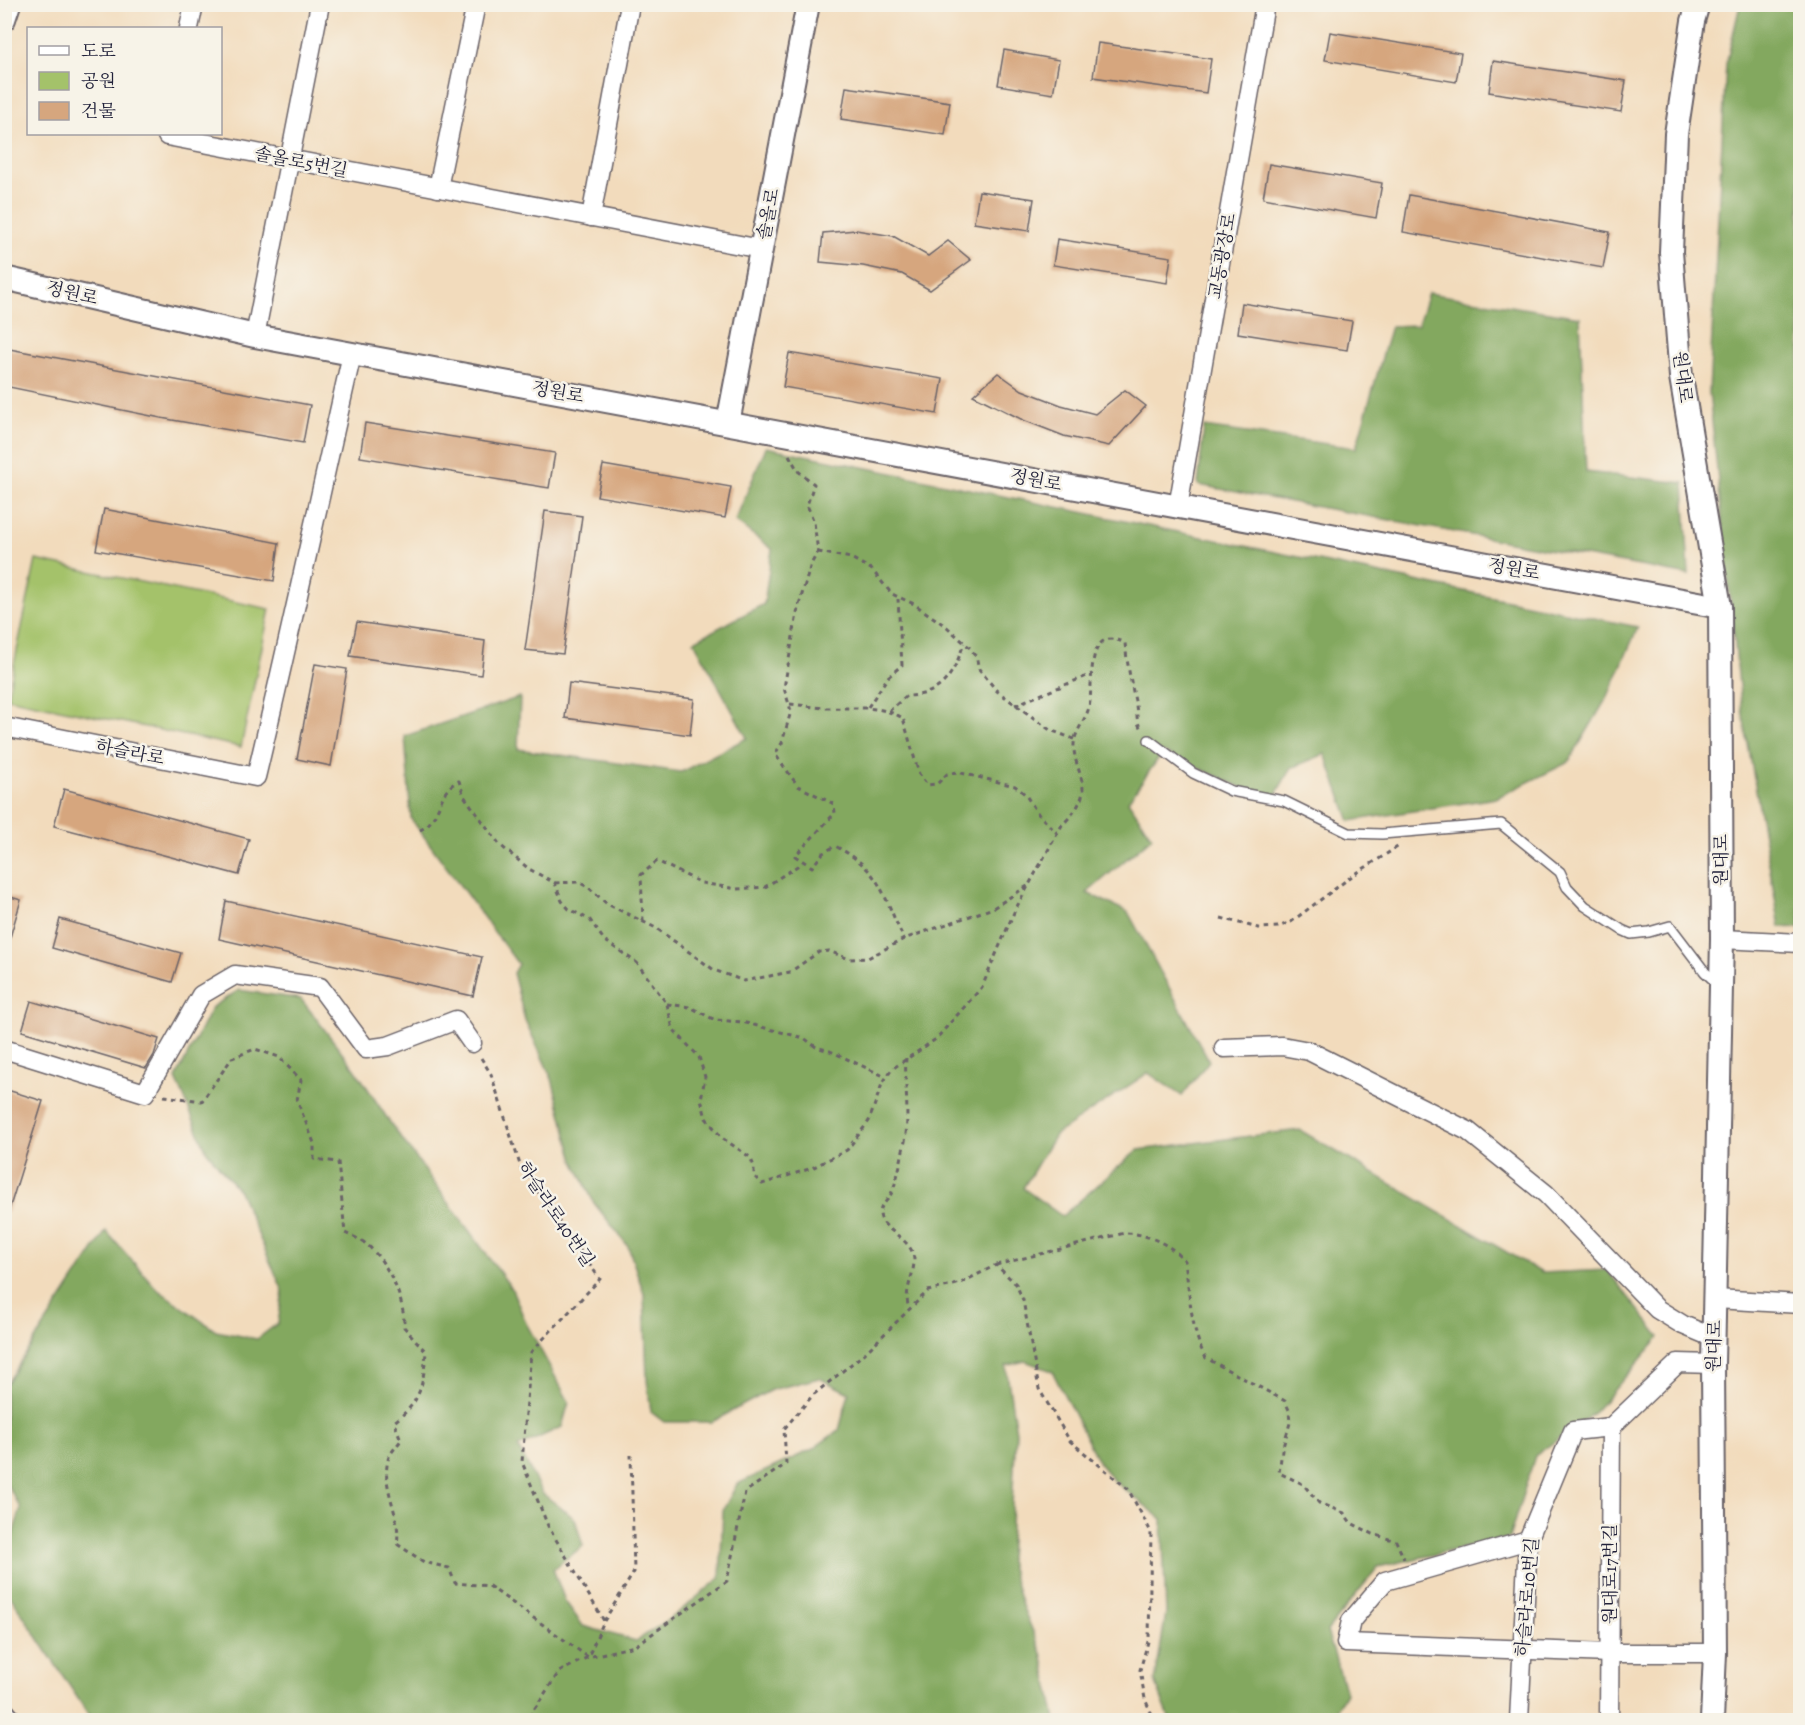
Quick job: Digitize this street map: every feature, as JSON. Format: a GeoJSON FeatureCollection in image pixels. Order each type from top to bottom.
{"type":"FeatureCollection","features":[{"type":"Feature","properties":{"kind":"street"},"geometry":{"type":"LineString","coordinates":[[4,19],[9,4]]}},
{"type":"Feature","properties":{"kind":"street"},"geometry":{"type":"LineString","coordinates":[[189,27],[194,4]]}},
{"type":"Feature","properties":{"kind":"street"},"geometry":{"type":"LineString","coordinates":[[255,336],[320,4]]}},
{"type":"Feature","properties":{"kind":"street"},"geometry":{"type":"LineString","coordinates":[[438,188],[476,4]]}},
{"type":"Feature","properties":{"kind":"street"},"geometry":{"type":"LineString","coordinates":[[591,217],[630,4]]}},
{"type":"Feature","properties":{"kind":"street","name":"솔올로"},"geometry":{"type":"LineString","coordinates":[[728,423],[808,4]]}},
{"type":"Feature","properties":{"kind":"street","name":"교동광장로"},"geometry":{"type":"LineString","coordinates":[[1178,507],[1265,4]]}},
{"type":"Feature","properties":{"kind":"street","name":"원대로"},"geometry":{"type":"LineString","coordinates":[[1698,4],[1693,21],[1676,134],[1671,252],[1681,377],[1720,607],[1722,939],[1713,1364],[1715,1653],[1712,1720]]}},
{"type":"Feature","properties":{"kind":"street","name":"솔올로5번길"},"geometry":{"type":"LineString","coordinates":[[168,135],[761,249]]}},
{"type":"Feature","properties":{"kind":"street","name":"정원로"},"geometry":{"type":"LineString","coordinates":[[4,278],[255,336],[1720,607]]}},
{"type":"Feature","properties":{"kind":"street","name":"하슬라로"},"geometry":{"type":"LineString","coordinates":[[4,727],[256,777],[300,597],[305,562],[352,354]]}},
{"type":"Feature","properties":{"kind":"street"},"geometry":{"type":"LineString","coordinates":[[1722,939],[1800,943]]}},
{"type":"Feature","properties":{"kind":"street"},"geometry":{"type":"LineString","coordinates":[[4,1049],[145,1093],[201,995],[235,975],[320,987],[366,1048],[388,1046],[456,1020],[472,1043]]}},
{"type":"Feature","properties":{"kind":"street"},"geometry":{"type":"LineString","coordinates":[[1224,1048],[1282,1046],[1309,1051],[1468,1131],[1546,1194],[1657,1309],[1683,1325],[1714,1338]]}},
{"type":"Feature","properties":{"kind":"street"},"geometry":{"type":"LineString","coordinates":[[1716,1299],[1800,1304]]}},
{"type":"Feature","properties":{"kind":"street"},"geometry":{"type":"LineString","coordinates":[[1611,1427],[1678,1363],[1713,1364]]}},
{"type":"Feature","properties":{"kind":"street","name":"하슬라로10번길"},"geometry":{"type":"LineString","coordinates":[[1519,1720],[1528,1540],[1573,1431],[1611,1427]]}},
{"type":"Feature","properties":{"kind":"street","name":"원대로17번길"},"geometry":{"type":"LineString","coordinates":[[1609,1720],[1611,1427]]}},
{"type":"Feature","properties":{"kind":"street"},"geometry":{"type":"LineString","coordinates":[[1528,1540],[1385,1581],[1351,1621],[1346,1643],[1609,1653],[1715,1653]]}},
{"type":"Feature","properties":{"kind":"street"},"geometry":{"type":"LineString","coordinates":[[4,1714],[9,1720]]}},
{"type":"Feature","properties":{"kind":"lane"},"geometry":{"type":"LineString","coordinates":[[1149,740],[1172,760],[1202,778],[1231,791],[1284,801],[1349,833],[1382,834],[1501,824],[1560,872],[1567,887],[1585,906],[1622,930],[1631,934],[1670,926],[1705,972],[1720,986]]}},
{"type":"Feature","properties":{"kind":"path"},"geometry":{"type":"LineString","coordinates":[[783,433],[789,455],[798,471],[814,484],[807,505],[814,522],[818,552],[811,564],[798,608],[785,679],[785,696],[792,711],[786,732],[775,754],[791,780],[798,786],[834,804],[835,813],[795,856],[812,867],[824,853],[835,846],[855,857],[879,884],[893,910],[904,939]]}},
{"type":"Feature","properties":{"kind":"path"},"geometry":{"type":"LineString","coordinates":[[818,552],[861,562],[898,598],[914,604],[964,643],[976,656],[979,669],[997,691],[1050,730],[1074,739]]}},
{"type":"Feature","properties":{"kind":"path"},"geometry":{"type":"LineString","coordinates":[[868,707],[888,677],[902,665],[898,598]]}},
{"type":"Feature","properties":{"kind":"path"},"geometry":{"type":"LineString","coordinates":[[555,883],[562,901],[569,909],[590,920],[604,940],[637,963],[667,1005],[673,1029],[693,1048],[704,1069],[701,1099],[706,1118],[722,1138],[750,1157],[754,1166],[754,1176],[762,1184],[812,1168],[847,1150],[869,1121],[886,1077],[906,1059],[936,1039],[982,987],[1008,925],[1057,833],[1072,816],[1083,791],[1074,739],[1089,708],[1092,662],[1101,643],[1110,639],[1125,643],[1131,686],[1136,702],[1135,715],[1149,740]]}},
{"type":"Feature","properties":{"kind":"path"},"geometry":{"type":"LineString","coordinates":[[889,711],[906,696],[920,696],[941,687],[947,681],[964,643]]}},
{"type":"Feature","properties":{"kind":"path"},"geometry":{"type":"LineString","coordinates":[[1015,705],[1055,691],[1070,681],[1092,674]]}},
{"type":"Feature","properties":{"kind":"path"},"geometry":{"type":"LineString","coordinates":[[790,704],[830,708],[868,707],[889,711],[903,718],[919,774],[927,785],[937,784],[946,774],[957,772],[1015,786],[1025,794],[1039,815],[1057,833]]}},
{"type":"Feature","properties":{"kind":"path"},"geometry":{"type":"LineString","coordinates":[[420,830],[434,820],[446,790],[452,783],[459,781],[465,796],[493,837],[529,869],[555,883],[578,882],[588,887],[607,904],[643,921],[714,970],[744,981],[790,972],[819,952],[829,951],[849,959],[868,958],[904,939],[993,908],[1031,884]]}},
{"type":"Feature","properties":{"kind":"path"},"geometry":{"type":"LineString","coordinates":[[1221,918],[1258,928],[1278,927],[1291,922],[1352,876],[1426,829]]}},
{"type":"Feature","properties":{"kind":"path"},"geometry":{"type":"LineString","coordinates":[[643,921],[641,875],[657,861],[701,883],[736,889],[765,886],[789,874],[803,863]]}},
{"type":"Feature","properties":{"kind":"path"},"geometry":{"type":"LineString","coordinates":[[667,1005],[690,1007],[715,1020],[742,1022],[804,1038],[816,1047],[830,1051],[886,1077]]}},
{"type":"Feature","properties":{"kind":"path","name":"하슬라로40번길"},"geometry":{"type":"LineString","coordinates":[[472,1043],[491,1074],[521,1168],[600,1279],[531,1352],[522,1462],[548,1526],[604,1621]]}},
{"type":"Feature","properties":{"kind":"path"},"geometry":{"type":"LineString","coordinates":[[145,1093],[202,1101],[232,1059],[255,1048],[279,1057],[301,1080],[297,1100],[314,1143],[314,1159],[338,1162],[345,1233],[365,1243],[381,1259],[404,1309],[404,1327],[426,1352],[425,1379],[407,1413],[394,1422],[400,1440],[388,1460],[388,1490],[400,1529],[397,1544],[424,1562],[449,1568],[455,1583],[489,1586],[588,1657]]}},
{"type":"Feature","properties":{"kind":"path"},"geometry":{"type":"LineString","coordinates":[[906,1059],[906,1134],[893,1191],[881,1207],[880,1215],[882,1222],[909,1245],[914,1258],[907,1286],[909,1309]]}},
{"type":"Feature","properties":{"kind":"path"},"geometry":{"type":"LineString","coordinates":[[527,1720],[559,1672],[588,1657],[635,1646],[727,1581],[745,1492],[786,1464],[784,1429],[813,1395],[865,1353],[928,1291],[961,1283],[996,1265],[1125,1233],[1137,1233],[1152,1238],[1180,1255],[1185,1261],[1201,1350],[1206,1358],[1277,1395],[1289,1410],[1290,1423],[1282,1450],[1279,1473],[1304,1484],[1319,1503],[1344,1513],[1351,1523],[1373,1534],[1396,1541],[1409,1575]]}},
{"type":"Feature","properties":{"kind":"path"},"geometry":{"type":"LineString","coordinates":[[996,1265],[1016,1284],[1023,1300],[1039,1389],[1070,1442],[1128,1489],[1151,1532],[1149,1638],[1140,1670],[1145,1699],[1154,1720]]}},
{"type":"Feature","properties":{"kind":"path"},"geometry":{"type":"LineString","coordinates":[[588,1657],[604,1621],[634,1572],[631,1455]]}},
{"type":"Feature","properties":{"kind":"green space"},"geometry":{"type":"Polygon","coordinates":[[[1740,5],[1800,5],[1800,928],[1780,927],[1741,704],[1709,392],[1726,64],[1740,5]]]}},
{"type":"Feature","properties":{"kind":"green space"},"geometry":{"type":"Polygon","coordinates":[[[1428,293],[1580,317],[1586,472],[1684,483],[1689,575],[1198,485],[1204,427],[1356,448],[1391,326],[1418,325],[1428,293]]]}},
{"type":"Feature","properties":{"kind":"green space"},"geometry":{"type":"Polygon","coordinates":[[[766,447],[1638,627],[1608,696],[1569,762],[1496,798],[1350,821],[1325,754],[1291,768],[1272,801],[1163,752],[1128,801],[1152,837],[1087,893],[1128,912],[1209,1061],[1182,1096],[1148,1073],[1055,1135],[1023,1188],[1062,1216],[1138,1150],[1300,1130],[1542,1273],[1607,1270],[1660,1337],[1595,1412],[1535,1456],[1509,1538],[1378,1567],[1327,1631],[1346,1693],[1330,1720],[1170,1720],[1155,1681],[1166,1613],[1162,1519],[1114,1481],[1099,1463],[1052,1371],[1025,1361],[1006,1366],[1016,1432],[1009,1561],[1021,1603],[1042,1653],[1056,1720],[92,1720],[5,1588],[5,1559],[21,1508],[5,1482],[5,1386],[106,1231],[157,1289],[216,1331],[257,1339],[278,1323],[283,1291],[239,1191],[206,1150],[176,1078],[212,1007],[239,990],[301,999],[355,1069],[391,1124],[512,1289],[526,1323],[569,1402],[562,1427],[518,1447],[542,1493],[575,1519],[583,1546],[553,1569],[565,1601],[583,1626],[636,1641],[675,1615],[720,1578],[723,1510],[737,1484],[811,1450],[839,1430],[849,1393],[819,1378],[771,1390],[712,1422],[664,1422],[651,1412],[647,1380],[644,1294],[628,1246],[594,1203],[574,1161],[552,1079],[525,1020],[513,973],[518,964],[411,819],[405,736],[520,697],[518,749],[681,772],[747,738],[694,641],[764,604],[772,549],[735,521],[766,447]]]}},
{"type":"Feature","properties":{"kind":"green space"},"geometry":{"type":"Polygon","coordinates":[[[36,560],[270,609],[241,747],[7,698],[36,560]]]}},
{"type":"Feature","properties":{"kind":"building"},"geometry":{"type":"Polygon","coordinates":[[[1330,32],[1461,53],[1456,82],[1325,60],[1330,32]]]}},
{"type":"Feature","properties":{"kind":"building"},"geometry":{"type":"Polygon","coordinates":[[[1098,43],[1211,59],[1206,93],[1093,77],[1098,43]]]}},
{"type":"Feature","properties":{"kind":"building"},"geometry":{"type":"Polygon","coordinates":[[[1004,50],[1059,60],[1053,94],[998,85],[1004,50]]]}},
{"type":"Feature","properties":{"kind":"building"},"geometry":{"type":"Polygon","coordinates":[[[1493,61],[1626,81],[1621,112],[1489,92],[1493,61]]]}},
{"type":"Feature","properties":{"kind":"building"},"geometry":{"type":"Polygon","coordinates":[[[846,87],[950,102],[945,135],[841,119],[846,87]]]}},
{"type":"Feature","properties":{"kind":"building"},"geometry":{"type":"Polygon","coordinates":[[[1269,164],[1382,183],[1376,218],[1263,198],[1269,164]]]}},
{"type":"Feature","properties":{"kind":"building"},"geometry":{"type":"Polygon","coordinates":[[[979,191],[1034,199],[1029,231],[974,223],[979,191]]]}},
{"type":"Feature","properties":{"kind":"building"},"geometry":{"type":"Polygon","coordinates":[[[1409,195],[1610,232],[1603,268],[1403,232],[1409,195]]]}},
{"type":"Feature","properties":{"kind":"building"},"geometry":{"type":"Polygon","coordinates":[[[856,230],[893,236],[928,256],[948,241],[971,260],[930,290],[902,274],[863,266],[820,262],[823,233],[856,230]]]}},
{"type":"Feature","properties":{"kind":"building"},"geometry":{"type":"Polygon","coordinates":[[[1057,239],[1171,257],[1167,283],[1053,265],[1057,239]]]}},
{"type":"Feature","properties":{"kind":"building"},"geometry":{"type":"Polygon","coordinates":[[[1242,303],[1352,321],[1347,350],[1238,333],[1242,303]]]}},
{"type":"Feature","properties":{"kind":"building"},"geometry":{"type":"Polygon","coordinates":[[[4,348],[310,405],[303,443],[161,418],[4,386],[4,348]]]}},
{"type":"Feature","properties":{"kind":"building"},"geometry":{"type":"Polygon","coordinates":[[[789,353],[943,379],[937,414],[783,387],[789,353]]]}},
{"type":"Feature","properties":{"kind":"building"},"geometry":{"type":"Polygon","coordinates":[[[998,373],[1022,390],[1061,405],[1095,414],[1125,390],[1146,406],[1109,446],[1064,436],[1023,420],[973,395],[998,373]]]}},
{"type":"Feature","properties":{"kind":"building"},"geometry":{"type":"Polygon","coordinates":[[[365,423],[555,453],[549,488],[360,457],[365,423]]]}},
{"type":"Feature","properties":{"kind":"building"},"geometry":{"type":"Polygon","coordinates":[[[603,465],[731,487],[725,518],[597,496],[603,465]]]}},
{"type":"Feature","properties":{"kind":"building"},"geometry":{"type":"Polygon","coordinates":[[[104,509],[279,543],[274,581],[96,550],[104,509]]]}},
{"type":"Feature","properties":{"kind":"building"},"geometry":{"type":"Polygon","coordinates":[[[545,511],[582,516],[563,654],[525,650],[545,511]]]}},
{"type":"Feature","properties":{"kind":"building"},"geometry":{"type":"Polygon","coordinates":[[[357,622],[485,641],[481,675],[350,656],[357,622]]]}},
{"type":"Feature","properties":{"kind":"building"},"geometry":{"type":"Polygon","coordinates":[[[315,664],[347,669],[331,766],[297,759],[315,664]]]}},
{"type":"Feature","properties":{"kind":"building"},"geometry":{"type":"Polygon","coordinates":[[[569,683],[694,699],[690,735],[565,718],[569,683]]]}},
{"type":"Feature","properties":{"kind":"building"},"geometry":{"type":"Polygon","coordinates":[[[64,789],[249,839],[239,875],[54,826],[64,789]]]}},
{"type":"Feature","properties":{"kind":"building"},"geometry":{"type":"Polygon","coordinates":[[[4,895],[21,900],[8,944],[4,943],[4,895]]]}},
{"type":"Feature","properties":{"kind":"building"},"geometry":{"type":"Polygon","coordinates":[[[226,901],[482,957],[473,996],[219,939],[226,901]]]}},
{"type":"Feature","properties":{"kind":"building"},"geometry":{"type":"Polygon","coordinates":[[[60,919],[181,953],[172,982],[52,948],[60,919]]]}},
{"type":"Feature","properties":{"kind":"building"},"geometry":{"type":"Polygon","coordinates":[[[31,1001],[159,1039],[154,1055],[146,1068],[22,1031],[31,1001]]]}},
{"type":"Feature","properties":{"kind":"building"},"geometry":{"type":"Polygon","coordinates":[[[4,1089],[43,1101],[8,1213],[4,1212],[4,1089]]]}}]}
